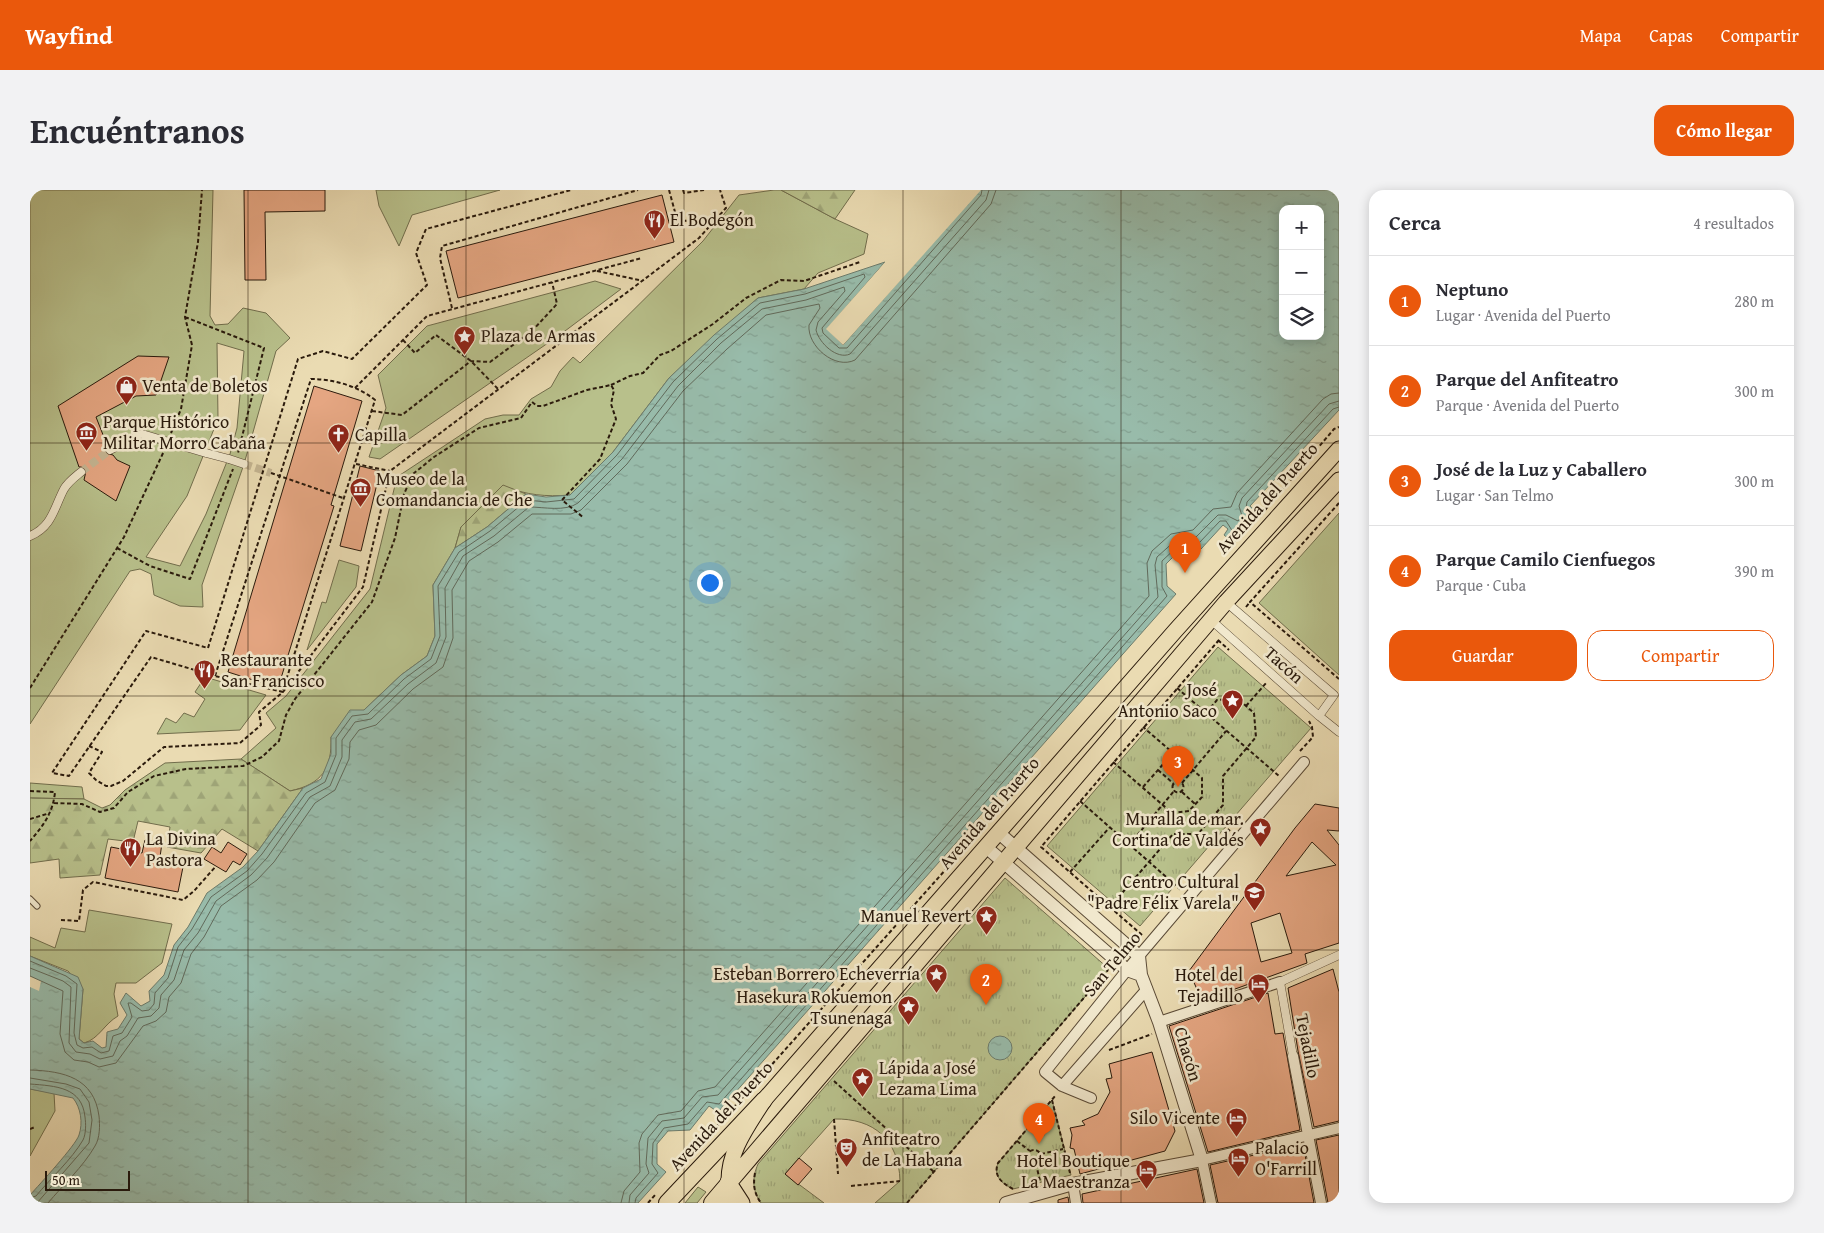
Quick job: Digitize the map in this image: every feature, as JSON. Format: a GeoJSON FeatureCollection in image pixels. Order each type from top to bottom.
{"type":"FeatureCollection","features":[{"type":"Feature","properties":{"kind":"highway","name":"Avenida del Puerto"},"geometry":{"type":"LineString","coordinates":[[663,1197],[764,1100]]}},
{"type":"Feature","properties":{"kind":"highway"},"geometry":{"type":"LineString","coordinates":[[712,1203],[729,1183]]}},
{"type":"Feature","properties":{"kind":"highway"},"geometry":{"type":"LineString","coordinates":[[725,1203],[729,1183]]}},
{"type":"Feature","properties":{"kind":"main road","name":"Avenida del Puerto"},"geometry":{"type":"LineString","coordinates":[[764,1100],[1196,608],[1339,449]]}},
{"type":"Feature","properties":{"kind":"main road"},"geometry":{"type":"LineString","coordinates":[[729,1183],[1002,861],[1226,602],[1339,480]]}},
{"type":"Feature","properties":{"kind":"main road"},"geometry":{"type":"LineString","coordinates":[[1212,590],[1226,602]]}},
{"type":"Feature","properties":{"kind":"main road"},"geometry":{"type":"LineString","coordinates":[[1196,608],[1211,620]]}},
{"type":"Feature","properties":{"kind":"main road"},"geometry":{"type":"LineString","coordinates":[[742,1203],[729,1183],[729,1171],[736,1146],[764,1100]]}},
{"type":"Feature","properties":{"kind":"street"},"geometry":{"type":"LineString","coordinates":[[110,450],[142,434],[244,464]]}},
{"type":"Feature","properties":{"kind":"street"},"geometry":{"type":"LineString","coordinates":[[30,536],[40,532],[52,518],[64,488],[81,472]]}},
{"type":"Feature","properties":{"kind":"street","name":"Tacón"},"geometry":{"type":"LineString","coordinates":[[1211,620],[1319,716],[1336,694],[1226,602]]}},
{"type":"Feature","properties":{"kind":"street"},"geometry":{"type":"LineString","coordinates":[[1319,716],[1339,732]]}},
{"type":"Feature","properties":{"kind":"street","name":"San Telmo"},"geometry":{"type":"LineString","coordinates":[[1062,1086],[1045,1072],[1300,759]]}},
{"type":"Feature","properties":{"kind":"street"},"geometry":{"type":"LineString","coordinates":[[999,833],[1139,956]]}},
{"type":"Feature","properties":{"kind":"street"},"geometry":{"type":"LineString","coordinates":[[986,847],[1127,970],[1142,975]]}},
{"type":"Feature","properties":{"kind":"street"},"geometry":{"type":"LineString","coordinates":[[1161,1026],[1280,982],[1339,955]]}},
{"type":"Feature","properties":{"kind":"street","name":"Chacón"},"geometry":{"type":"LineString","coordinates":[[1139,956],[1142,975],[1161,1026],[1202,1160],[1211,1203]]}},
{"type":"Feature","properties":{"kind":"street","name":"Tejadillo"},"geometry":{"type":"LineString","coordinates":[[1280,982],[1321,1203]]}},
{"type":"Feature","properties":{"kind":"street"},"geometry":{"type":"LineString","coordinates":[[1091,1098],[1062,1086],[1147,989]]}},
{"type":"Feature","properties":{"kind":"street"},"geometry":{"type":"LineString","coordinates":[[1006,1203],[1073,1184],[1202,1160],[1339,1128]]}},
{"type":"Feature","properties":{"kind":"street"},"geometry":{"type":"LineString","coordinates":[[1073,1184],[1076,1203]]}},
{"type":"Feature","properties":{"kind":"lane"},"geometry":{"type":"LineString","coordinates":[[30,899],[37,906]]}},
{"type":"Feature","properties":{"kind":"path"},"geometry":{"type":"LineString","coordinates":[[171,433],[181,409],[192,345],[185,317],[198,242],[202,190]]}},
{"type":"Feature","properties":{"kind":"path"},"geometry":{"type":"LineString","coordinates":[[283,692],[215,676],[151,657],[69,776],[52,773],[146,631],[208,648],[298,359],[323,351],[352,359],[427,284],[416,254],[426,230],[571,190]]}},
{"type":"Feature","properties":{"kind":"path"},"geometry":{"type":"LineString","coordinates":[[452,309],[440,258],[442,246],[638,190]]}},
{"type":"Feature","properties":{"kind":"path"},"geometry":{"type":"LineString","coordinates":[[669,190],[678,223],[688,220]]}},
{"type":"Feature","properties":{"kind":"path"},"geometry":{"type":"LineString","coordinates":[[682,190],[684,193],[704,190]]}},
{"type":"Feature","properties":{"kind":"path"},"geometry":{"type":"LineString","coordinates":[[90,746],[102,752],[90,773],[96,780],[106,786],[112,786],[123,782],[164,747],[240,743],[261,725],[259,712],[283,692],[363,587],[390,471],[499,390],[639,280],[699,238],[726,208],[720,190]]}},
{"type":"Feature","properties":{"kind":"path"},"geometry":{"type":"LineString","coordinates":[[355,388],[427,316],[642,258]]}},
{"type":"Feature","properties":{"kind":"path"},"geometry":{"type":"LineString","coordinates":[[54,803],[82,804],[100,812],[114,808],[128,792],[154,776],[186,769],[243,766],[262,757],[279,741],[286,715],[295,699],[372,602],[395,538],[404,494],[413,474],[434,457],[479,428],[521,418],[532,402],[536,406],[543,406],[643,373],[660,355],[671,351],[713,324],[746,298],[781,280],[804,281],[860,262]]}},
{"type":"Feature","properties":{"kind":"path"},"geometry":{"type":"LineString","coordinates":[[595,271],[639,280]]}},
{"type":"Feature","properties":{"kind":"path"},"geometry":{"type":"LineString","coordinates":[[372,411],[402,415],[471,362],[490,362],[532,331],[557,304],[552,282]]}},
{"type":"Feature","properties":{"kind":"path"},"geometry":{"type":"LineString","coordinates":[[403,340],[415,353],[436,335],[471,362],[499,390]]}},
{"type":"Feature","properties":{"kind":"path"},"geometry":{"type":"LineString","coordinates":[[215,676],[311,379],[320,379],[363,390],[375,400],[283,692]]}},
{"type":"Feature","properties":{"kind":"path"},"geometry":{"type":"LineString","coordinates":[[584,518],[562,500],[600,460],[616,419],[611,404],[614,390],[611,385]]}},
{"type":"Feature","properties":{"kind":"path"},"geometry":{"type":"LineString","coordinates":[[1264,511],[1334,429],[1339,426]]}},
{"type":"Feature","properties":{"kind":"path"},"geometry":{"type":"LineString","coordinates":[[30,688],[124,537],[164,450]]}},
{"type":"Feature","properties":{"kind":"path"},"geometry":{"type":"LineString","coordinates":[[355,464],[390,471]]}},
{"type":"Feature","properties":{"kind":"path"},"geometry":{"type":"LineString","coordinates":[[271,473],[343,498]]}},
{"type":"Feature","properties":{"kind":"path"},"geometry":{"type":"LineString","coordinates":[[1339,503],[1250,602],[1339,679]]}},
{"type":"Feature","properties":{"kind":"path"},"geometry":{"type":"LineString","coordinates":[[1142,935],[1040,847],[1218,640],[1232,652]]}},
{"type":"Feature","properties":{"kind":"path"},"geometry":{"type":"LineString","coordinates":[[1246,706],[1273,676]]}},
{"type":"Feature","properties":{"kind":"path"},"geometry":{"type":"LineString","coordinates":[[1177,688],[1278,776],[1284,770]]}},
{"type":"Feature","properties":{"kind":"path"},"geometry":{"type":"LineString","coordinates":[[1110,907],[1173,834],[1198,834],[1223,805],[1223,776],[1256,737],[1254,713],[1238,700],[1217,700],[1206,713]]}},
{"type":"Feature","properties":{"kind":"path"},"geometry":{"type":"LineString","coordinates":[[1300,759],[1313,737],[1312,727],[1308,718]]}},
{"type":"Feature","properties":{"kind":"path"},"geometry":{"type":"LineString","coordinates":[[1113,762],[1172,813],[1189,810],[1202,797],[1202,778],[1143,727]]}},
{"type":"Feature","properties":{"kind":"path"},"geometry":{"type":"LineString","coordinates":[[1195,804],[1182,791],[1182,783],[1226,731]]}},
{"type":"Feature","properties":{"kind":"path"},"geometry":{"type":"LineString","coordinates":[[1143,787],[1173,753]]}},
{"type":"Feature","properties":{"kind":"path"},"geometry":{"type":"LineString","coordinates":[[1158,770],[1173,783],[1182,783]]}},
{"type":"Feature","properties":{"kind":"path"},"geometry":{"type":"LineString","coordinates":[[1129,845],[1174,791],[1173,783]]}},
{"type":"Feature","properties":{"kind":"path"},"geometry":{"type":"LineString","coordinates":[[677,1171],[1022,784]]}},
{"type":"Feature","properties":{"kind":"path"},"geometry":{"type":"LineString","coordinates":[[30,791],[55,792],[54,803],[47,822],[30,841]]}},
{"type":"Feature","properties":{"kind":"path"},"geometry":{"type":"LineString","coordinates":[[1174,791],[1182,791]]}},
{"type":"Feature","properties":{"kind":"path"},"geometry":{"type":"LineString","coordinates":[[1080,801],[1180,890],[1187,883]]}},
{"type":"Feature","properties":{"kind":"path"},"geometry":{"type":"LineString","coordinates":[[30,819],[50,813]]}},
{"type":"Feature","properties":{"kind":"path"},"geometry":{"type":"LineString","coordinates":[[1213,816],[1231,832],[1237,825]]}},
{"type":"Feature","properties":{"kind":"path"},"geometry":{"type":"LineString","coordinates":[[1070,872],[1109,828]]}},
{"type":"Feature","properties":{"kind":"path"},"geometry":{"type":"LineString","coordinates":[[61,920],[79,921],[83,890],[93,882],[182,900],[194,891],[216,866]]}},
{"type":"Feature","properties":{"kind":"path"},"geometry":{"type":"LineString","coordinates":[[907,1203],[1109,969]]}},
{"type":"Feature","properties":{"kind":"path"},"geometry":{"type":"LineString","coordinates":[[1109,1050],[1161,1026]]}},
{"type":"Feature","properties":{"kind":"path"},"geometry":{"type":"LineString","coordinates":[[823,1071],[934,1172]]}},
{"type":"Feature","properties":{"kind":"path"},"geometry":{"type":"LineString","coordinates":[[1021,1187],[1013,1189],[1002,1184],[996,1168],[1062,1086]]}},
{"type":"Feature","properties":{"kind":"path"},"geometry":{"type":"LineString","coordinates":[[1052,1100],[1073,1184]]}},
{"type":"Feature","properties":{"kind":"path"},"geometry":{"type":"LineString","coordinates":[[834,1119],[838,1174]]}},
{"type":"Feature","properties":{"kind":"path"},"geometry":{"type":"LineString","coordinates":[[30,1129],[35,1127]]}},
{"type":"Feature","properties":{"kind":"path"},"geometry":{"type":"LineString","coordinates":[[1017,1141],[1030,1151],[1038,1150],[1041,1154],[1041,1160],[1036,1164]]}},
{"type":"Feature","properties":{"kind":"path"},"geometry":{"type":"LineString","coordinates":[[1041,1154],[1064,1148]]}},
{"type":"Feature","properties":{"kind":"path"},"geometry":{"type":"LineString","coordinates":[[1030,1151],[1028,1158],[1031,1163],[1036,1164]]}},
{"type":"Feature","properties":{"kind":"path"},"geometry":{"type":"LineString","coordinates":[[1036,1164],[1039,1183],[1045,1182]]}},
{"type":"Feature","properties":{"kind":"path"},"geometry":{"type":"LineString","coordinates":[[755,1172],[753,1185],[756,1196],[761,1203]]}},
{"type":"Feature","properties":{"kind":"path"},"geometry":{"type":"LineString","coordinates":[[851,1186],[900,1181]]}},
{"type":"Feature","properties":{"kind":"path"},"geometry":{"type":"LineString","coordinates":[[648,1203],[663,1197]]}},
{"type":"Feature","properties":{"kind":"green space"},"geometry":{"type":"Polygon","coordinates":[[[30,190],[213,190],[210,316],[215,325],[228,324],[243,308],[266,313],[290,338],[276,351],[244,464],[202,585],[203,607],[180,606],[154,595],[151,574],[140,569],[130,571],[30,724],[30,190]],[[217,343],[218,419],[187,496],[146,557],[180,566],[206,514],[230,454],[237,428],[244,351],[217,343]]]}},
{"type":"Feature","properties":{"kind":"green space"},"geometry":{"type":"Polygon","coordinates":[[[376,190],[500,190],[412,215],[399,246],[379,206],[376,190]]]}},
{"type":"Feature","properties":{"kind":"green space"},"geometry":{"type":"Polygon","coordinates":[[[781,190],[835,219],[868,234],[864,254],[818,273],[804,289],[758,298],[669,378],[613,452],[570,495],[536,495],[503,486],[461,527],[455,548],[433,585],[435,636],[427,656],[401,675],[364,710],[331,737],[330,758],[323,773],[317,779],[301,788],[290,791],[241,759],[276,728],[266,713],[286,696],[370,589],[397,477],[485,419],[503,415],[519,415],[531,399],[551,387],[560,371],[573,357],[580,363],[703,241],[739,195],[781,190]]]}},
{"type":"Feature","properties":{"kind":"green space"},"geometry":{"type":"Polygon","coordinates":[[[781,190],[855,190],[835,219],[781,190]]]}},
{"type":"Feature","properties":{"kind":"green space","name":"Plaza de Armas"},"geometry":{"type":"Polygon","coordinates":[[[595,281],[621,289],[561,334],[380,459],[369,457],[386,408],[378,375],[427,326],[595,281]]]}},
{"type":"Feature","properties":{"kind":"green space"},"geometry":{"type":"Polygon","coordinates":[[[503,485],[526,494],[487,527],[455,548],[461,527],[503,485]]]}},
{"type":"Feature","properties":{"kind":"green space"},"geometry":{"type":"Polygon","coordinates":[[[1339,513],[1339,675],[1259,603],[1339,513]]]}},
{"type":"Feature","properties":{"kind":"green space"},"geometry":{"type":"Polygon","coordinates":[[[339,560],[359,566],[356,587],[307,650],[322,602],[326,603],[339,560]]]}},
{"type":"Feature","properties":{"kind":"green space"},"geometry":{"type":"Polygon","coordinates":[[[1218,647],[1311,728],[1140,926],[1047,846],[1218,647]]]}},
{"type":"Feature","properties":{"kind":"green space"},"geometry":{"type":"Polygon","coordinates":[[[205,677],[266,695],[240,730],[157,734],[166,718],[176,723],[184,713],[194,717],[205,699],[195,692],[205,677]]]}},
{"type":"Feature","properties":{"kind":"green space"},"geometry":{"type":"Polygon","coordinates":[[[241,759],[290,791],[303,788],[258,851],[222,829],[201,853],[167,847],[170,827],[138,821],[133,842],[108,839],[100,875],[60,878],[59,859],[30,863],[30,798],[84,799],[102,808],[110,805],[125,790],[165,763],[241,759]]]}},
{"type":"Feature","properties":{"kind":"green space"},"geometry":{"type":"Polygon","coordinates":[[[30,783],[82,787],[84,799],[30,798],[30,783]]]}},
{"type":"Feature","properties":{"kind":"green space"},"geometry":{"type":"Polygon","coordinates":[[[1005,878],[1109,969],[907,1203],[875,1203],[900,1181],[899,1167],[895,1154],[882,1134],[861,1122],[834,1119],[785,1174],[824,1203],[761,1203],[754,1184],[758,1164],[1005,878]]]}},
{"type":"Feature","properties":{"kind":"green space"},"geometry":{"type":"Polygon","coordinates":[[[89,910],[172,924],[162,963],[136,983],[116,983],[114,994],[118,1016],[98,1035],[84,1043],[79,1039],[83,989],[68,971],[30,956],[30,937],[55,948],[61,928],[85,932],[89,910]]]}},
{"type":"Feature","properties":{"kind":"green space"},"geometry":{"type":"Polygon","coordinates":[[[30,1089],[54,1093],[55,1111],[30,1156],[30,1089]]]}},
{"type":"Feature","properties":{"kind":"green space"},"geometry":{"type":"Polygon","coordinates":[[[1052,1100],[1071,1175],[1013,1189],[999,1179],[997,1172],[998,1163],[1052,1100]]]}},
{"type":"Feature","properties":{"kind":"green space"},"geometry":{"type":"Polygon","coordinates":[[[698,1187],[706,1192],[697,1203],[685,1203],[698,1187]]]}},
{"type":"Feature","properties":{"kind":"water"},"geometry":{"type":"Polygon","coordinates":[[[979,190],[1339,190],[1339,410],[1250,506],[1259,514],[1234,543],[1224,535],[1228,529],[1223,525],[1201,549],[1180,550],[1166,564],[1167,586],[1176,594],[718,1112],[709,1106],[690,1130],[668,1131],[657,1144],[657,1164],[666,1172],[638,1203],[30,1203],[30,1195],[76,1140],[79,1135],[81,1121],[78,1106],[73,1098],[30,1089],[30,956],[78,977],[83,989],[79,1039],[84,1043],[93,1041],[102,1048],[106,1047],[107,1032],[118,1029],[127,1015],[120,1003],[126,993],[141,1006],[150,1001],[149,991],[164,975],[174,945],[188,927],[207,893],[243,867],[258,851],[303,788],[321,779],[331,754],[331,737],[350,710],[364,710],[401,675],[427,656],[435,636],[433,585],[455,548],[487,527],[526,494],[546,497],[570,495],[613,452],[669,378],[714,335],[758,298],[804,289],[885,262],[827,329],[843,345],[979,190]]]}},
{"type":"Feature","properties":{"kind":"water"},"geometry":{"type":"Polygon","coordinates":[[[995,1036],[1005,1036],[1012,1043],[1012,1053],[1005,1060],[995,1060],[988,1053],[988,1043],[995,1036]]]}},
{"type":"Feature","properties":{"kind":"pier"},"geometry":{"type":"Polygon","coordinates":[[[976,190],[981,190],[843,345],[826,329],[887,260],[887,263],[830,329],[843,342],[976,190]]]}},
{"type":"Feature","properties":{"kind":"pier"},"geometry":{"type":"Polygon","coordinates":[[[30,976],[41,981],[39,991],[30,987],[30,976]]]}},
{"type":"Feature","properties":{"kind":"building"},"geometry":{"type":"Polygon","coordinates":[[[244,190],[325,190],[325,211],[265,212],[266,280],[245,280],[244,190]]]}},
{"type":"Feature","properties":{"kind":"building"},"geometry":{"type":"Polygon","coordinates":[[[662,195],[674,242],[458,298],[446,251],[662,195]]]}},
{"type":"Feature","properties":{"kind":"building"},"geometry":{"type":"Polygon","coordinates":[[[138,356],[169,357],[156,395],[136,396],[96,417],[107,445],[105,453],[113,455],[117,460],[130,466],[116,501],[84,480],[86,471],[83,467],[79,467],[58,406],[138,356]]]}},
{"type":"Feature","properties":{"kind":"building"},"geometry":{"type":"Polygon","coordinates":[[[314,386],[362,401],[331,505],[334,506],[278,688],[228,672],[314,386]]]}},
{"type":"Feature","properties":{"kind":"building","name":"Museo de la Comandancia de Che"},"geometry":{"type":"Polygon","coordinates":[[[360,466],[380,471],[361,551],[340,546],[360,466]]]}},
{"type":"Feature","properties":{"kind":"building"},"geometry":{"type":"Polygon","coordinates":[[[1315,804],[1339,808],[1339,831],[1327,830],[1339,845],[1339,943],[1305,954],[1307,963],[1202,1001],[1189,971],[1295,828],[1315,804]],[[1312,842],[1286,876],[1336,865],[1312,842]],[[1280,913],[1251,923],[1261,962],[1292,953],[1280,913]]]}},
{"type":"Feature","properties":{"kind":"building"},"geometry":{"type":"Polygon","coordinates":[[[145,840],[162,843],[160,857],[184,862],[178,892],[105,878],[111,847],[142,853],[145,840]]]}},
{"type":"Feature","properties":{"kind":"building"},"geometry":{"type":"Polygon","coordinates":[[[228,842],[247,854],[240,865],[233,861],[226,872],[204,859],[212,847],[221,853],[228,842]]]}},
{"type":"Feature","properties":{"kind":"building"},"geometry":{"type":"Polygon","coordinates":[[[1333,969],[1339,992],[1339,1121],[1314,1127],[1298,1051],[1288,988],[1333,969]]]}},
{"type":"Feature","properties":{"kind":"building"},"geometry":{"type":"Polygon","coordinates":[[[1268,993],[1275,1034],[1283,1033],[1300,1130],[1208,1152],[1169,1026],[1268,993]]]}},
{"type":"Feature","properties":{"kind":"building"},"geometry":{"type":"Polygon","coordinates":[[[1152,1052],[1175,1131],[1165,1151],[1080,1174],[1074,1149],[1070,1148],[1072,1135],[1070,1128],[1085,1125],[1082,1121],[1098,1114],[1110,1092],[1106,1079],[1112,1078],[1109,1064],[1152,1052]]]}},
{"type":"Feature","properties":{"kind":"building"},"geometry":{"type":"Polygon","coordinates":[[[1339,1135],[1339,1203],[1328,1203],[1316,1140],[1339,1135]]]}},
{"type":"Feature","properties":{"kind":"building"},"geometry":{"type":"Polygon","coordinates":[[[1303,1144],[1314,1203],[1218,1203],[1210,1165],[1303,1144]]]}},
{"type":"Feature","properties":{"kind":"building"},"geometry":{"type":"Polygon","coordinates":[[[799,1158],[812,1169],[798,1185],[785,1174],[799,1158]]]}},
{"type":"Feature","properties":{"kind":"building"},"geometry":{"type":"Polygon","coordinates":[[[1197,1169],[1204,1203],[1083,1203],[1082,1194],[1197,1169]]]}},
{"type":"Feature","properties":{"kind":"building"},"geometry":{"type":"Polygon","coordinates":[[[1068,1197],[1069,1203],[1058,1203],[1058,1200],[1068,1197]]]}},
{"type":"Feature","properties":{"kind":"tunnel"},"geometry":{"type":"LineString","coordinates":[[81,472],[110,450]]}},
{"type":"Feature","properties":{"kind":"tunnel"},"geometry":{"type":"LineString","coordinates":[[244,464],[271,473]]}},
{"type":"Feature","properties":{"kind":"place","name":"El Bodegón"},"geometry":{"type":"Point","coordinates":[654,239]}},
{"type":"Feature","properties":{"kind":"place","name":"Plaza de Armas"},"geometry":{"type":"Point","coordinates":[465,355]}},
{"type":"Feature","properties":{"kind":"place","name":"Venta de Boletos"},"geometry":{"type":"Point","coordinates":[126,405]}},
{"type":"Feature","properties":{"kind":"place","name":"Parque Histórico Militar Morro Cabaña"},"geometry":{"type":"Point","coordinates":[87,451]}},
{"type":"Feature","properties":{"kind":"place","name":"Capilla"},"geometry":{"type":"Point","coordinates":[339,454]}},
{"type":"Feature","properties":{"kind":"place","name":"Museo de la Comandancia de Che"},"geometry":{"type":"Point","coordinates":[360,508]}},
{"type":"Feature","properties":{"kind":"place","name":"Neptuno"},"geometry":{"type":"Point","coordinates":[1185,573]}},
{"type":"Feature","properties":{"kind":"place","name":"Restaurante San Francisco"},"geometry":{"type":"Point","coordinates":[205,689]}},
{"type":"Feature","properties":{"kind":"place","name":"José Antonio Saco"},"geometry":{"type":"Point","coordinates":[1233,719]}},
{"type":"Feature","properties":{"kind":"place","name":"José de la Luz y Caballero"},"geometry":{"type":"Point","coordinates":[1178,787]}},
{"type":"Feature","properties":{"kind":"place","name":"Muralla de mar. Cortina de Valdés"},"geometry":{"type":"Point","coordinates":[1260,848]}},
{"type":"Feature","properties":{"kind":"place","name":"La Divina Pastora"},"geometry":{"type":"Point","coordinates":[130,868]}},
{"type":"Feature","properties":{"kind":"place","name":"Centro Cultural \"Padre Félix Varela\""},"geometry":{"type":"Point","coordinates":[1255,911]}},
{"type":"Feature","properties":{"kind":"place","name":"Manuel Revert"},"geometry":{"type":"Point","coordinates":[987,935]}},
{"type":"Feature","properties":{"kind":"place","name":"Esteban Borrero Echeverría"},"geometry":{"type":"Point","coordinates":[936,993]}},
{"type":"Feature","properties":{"kind":"place","name":"Hotel del Tejadillo"},"geometry":{"type":"Point","coordinates":[1259,1004]}},
{"type":"Feature","properties":{"kind":"place","name":"Parque del Anfiteatro"},"geometry":{"type":"Point","coordinates":[986,1005]}},
{"type":"Feature","properties":{"kind":"place","name":"Hasekura Rokuemon Tsunenaga"},"geometry":{"type":"Point","coordinates":[908,1026]}},
{"type":"Feature","properties":{"kind":"place","name":"Lápida a José Lezama Lima"},"geometry":{"type":"Point","coordinates":[863,1097]}},
{"type":"Feature","properties":{"kind":"place","name":"Silo Vicente"},"geometry":{"type":"Point","coordinates":[1236,1137]}},
{"type":"Feature","properties":{"kind":"place","name":"Parque Camilo Cienfuegos"},"geometry":{"type":"Point","coordinates":[1039,1144]}},
{"type":"Feature","properties":{"kind":"place","name":"Anfiteatro de La Habana"},"geometry":{"type":"Point","coordinates":[846,1168]}},
{"type":"Feature","properties":{"kind":"place","name":"Palacio O'Farrill"},"geometry":{"type":"Point","coordinates":[1239,1177]}},
{"type":"Feature","properties":{"kind":"place","name":"Hotel Boutique La Maestranza"},"geometry":{"type":"Point","coordinates":[1146,1190]}}]}
